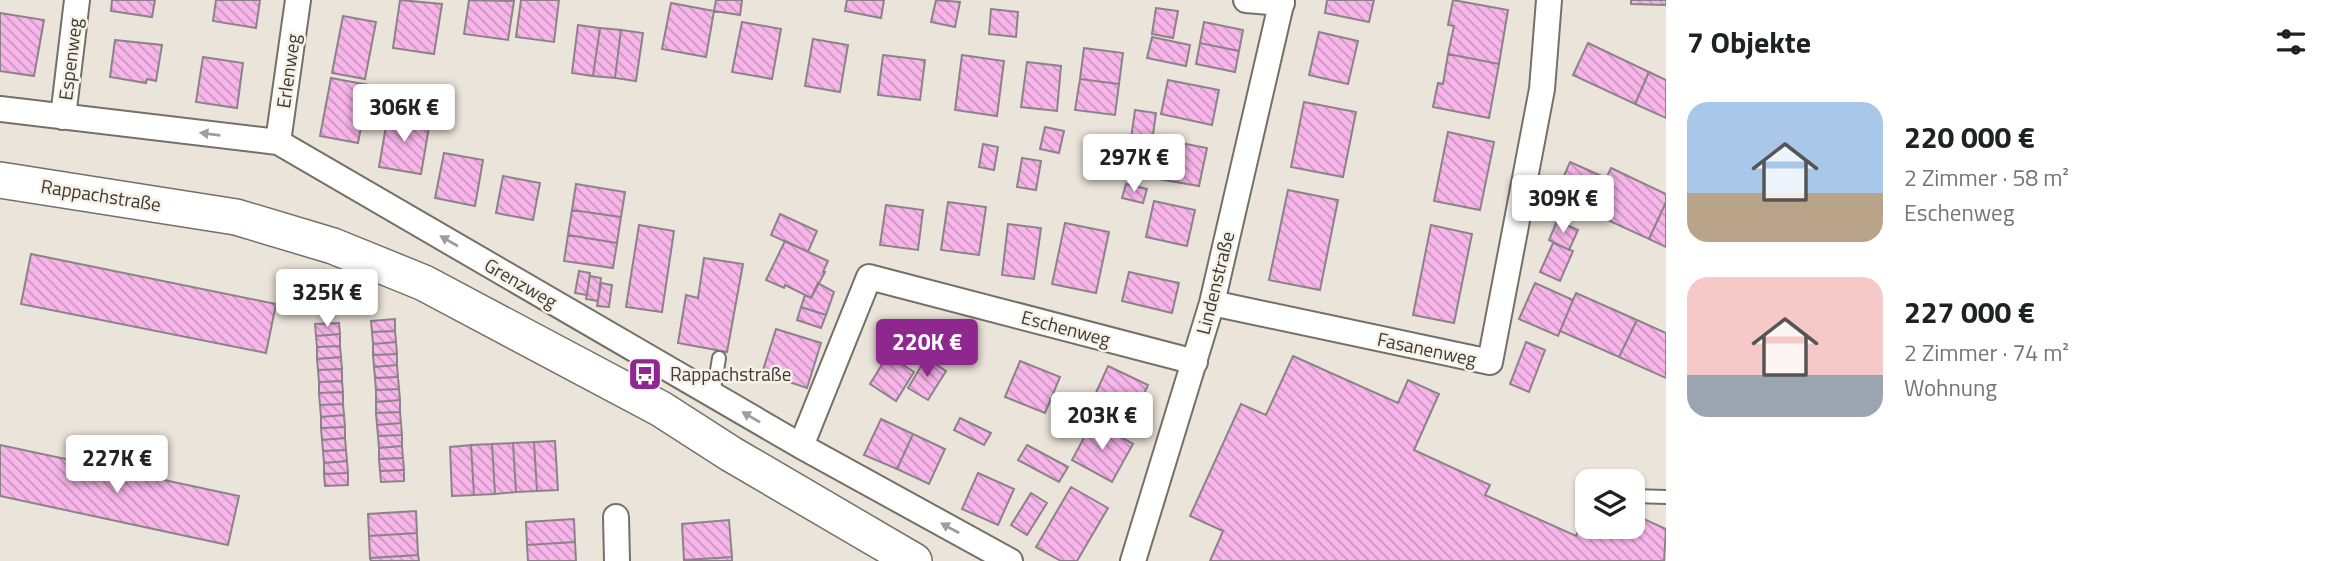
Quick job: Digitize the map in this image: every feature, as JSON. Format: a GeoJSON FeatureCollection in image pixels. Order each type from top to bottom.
{"type":"FeatureCollection","features":[{"type":"Feature","properties":{"kind":"street","name":"Espenweg"},"geometry":{"type":"LineString","coordinates":[[63,117],[77,0]]}},
{"type":"Feature","properties":{"kind":"street","name":"Erlenweg"},"geometry":{"type":"LineString","coordinates":[[278,142],[298,0]]}},
{"type":"Feature","properties":{"kind":"street"},"geometry":{"type":"LineString","coordinates":[[1246,0],[1282,2]]}},
{"type":"Feature","properties":{"kind":"street","name":"Fasanenweg"},"geometry":{"type":"LineString","coordinates":[[1212,303],[1489,362],[1542,89],[1549,0]]}},
{"type":"Feature","properties":{"kind":"street","name":"Lindenstraße"},"geometry":{"type":"LineString","coordinates":[[1133,561],[1212,303],[1282,2]]}},
{"type":"Feature","properties":{"kind":"street","name":"Grenzweg"},"geometry":{"type":"LineString","coordinates":[[0,109],[278,142],[801,446],[1010,561]]}},
{"type":"Feature","properties":{"kind":"street","name":"Rappachstraße"},"geometry":{"type":"LineString","coordinates":[[0,180],[236,217],[333,246],[424,282],[662,409],[731,454],[914,561]]}},
{"type":"Feature","properties":{"kind":"street","name":"Eschenweg"},"geometry":{"type":"LineString","coordinates":[[801,446],[869,277],[1195,362]]}},
{"type":"Feature","properties":{"kind":"street"},"geometry":{"type":"LineString","coordinates":[[616,517],[617,561]]}},
{"type":"Feature","properties":{"kind":"lane"},"geometry":{"type":"LineString","coordinates":[[713,395],[719,358]]}},
{"type":"Feature","properties":{"kind":"lane"},"geometry":{"type":"LineString","coordinates":[[1645,496],[1666,497]]}},
{"type":"Feature","properties":{"kind":"building"},"geometry":{"type":"Polygon","coordinates":[[[112,0],[155,0],[152,17],[111,11],[112,0]]]}},
{"type":"Feature","properties":{"kind":"building"},"geometry":{"type":"Polygon","coordinates":[[[216,0],[260,0],[256,28],[213,21],[216,0]]]}},
{"type":"Feature","properties":{"kind":"building"},"geometry":{"type":"Polygon","coordinates":[[[400,0],[442,4],[434,54],[393,48],[400,0]]]}},
{"type":"Feature","properties":{"kind":"building"},"geometry":{"type":"Polygon","coordinates":[[[469,0],[514,1],[508,40],[464,34],[469,0]]]}},
{"type":"Feature","properties":{"kind":"building"},"geometry":{"type":"Polygon","coordinates":[[[521,0],[559,0],[554,42],[516,37],[521,0]]]}},
{"type":"Feature","properties":{"kind":"building"},"geometry":{"type":"Polygon","coordinates":[[[716,0],[742,0],[740,15],[714,11],[716,0]]]}},
{"type":"Feature","properties":{"kind":"building"},"geometry":{"type":"Polygon","coordinates":[[[847,0],[884,0],[881,18],[845,11],[847,0]]]}},
{"type":"Feature","properties":{"kind":"building"},"geometry":{"type":"Polygon","coordinates":[[[936,0],[960,2],[955,27],[931,22],[936,0]]]}},
{"type":"Feature","properties":{"kind":"building"},"geometry":{"type":"Polygon","coordinates":[[[1327,0],[1374,0],[1369,22],[1325,13],[1327,0]]]}},
{"type":"Feature","properties":{"kind":"building"},"geometry":{"type":"Polygon","coordinates":[[[1453,0],[1508,10],[1499,64],[1448,54],[1454,26],[1448,25],[1453,0]]]}},
{"type":"Feature","properties":{"kind":"building"},"geometry":{"type":"Polygon","coordinates":[[[1631,0],[1666,0],[1666,5],[1631,4],[1631,0]]]}},
{"type":"Feature","properties":{"kind":"building"},"geometry":{"type":"Polygon","coordinates":[[[671,3],[714,11],[706,57],[662,49],[671,3]]]}},
{"type":"Feature","properties":{"kind":"building"},"geometry":{"type":"Polygon","coordinates":[[[1156,8],[1178,11],[1173,38],[1152,34],[1156,8]]]}},
{"type":"Feature","properties":{"kind":"building"},"geometry":{"type":"Polygon","coordinates":[[[991,9],[1018,12],[1016,37],[989,34],[991,9]]]}},
{"type":"Feature","properties":{"kind":"building"},"geometry":{"type":"Polygon","coordinates":[[[0,13],[44,20],[34,76],[0,71],[0,13]]]}},
{"type":"Feature","properties":{"kind":"building"},"geometry":{"type":"Polygon","coordinates":[[[343,16],[376,22],[365,79],[332,73],[343,16]]]}},
{"type":"Feature","properties":{"kind":"building"},"geometry":{"type":"Polygon","coordinates":[[[742,22],[781,29],[772,79],[732,72],[742,22]]]}},
{"type":"Feature","properties":{"kind":"building"},"geometry":{"type":"Polygon","coordinates":[[[1204,22],[1243,30],[1239,51],[1200,43],[1204,22]]]}},
{"type":"Feature","properties":{"kind":"building"},"geometry":{"type":"Polygon","coordinates":[[[578,25],[600,28],[593,76],[572,73],[578,25]]]}},
{"type":"Feature","properties":{"kind":"building"},"geometry":{"type":"Polygon","coordinates":[[[600,28],[621,30],[615,78],[593,76],[600,28]]]}},
{"type":"Feature","properties":{"kind":"building"},"geometry":{"type":"Polygon","coordinates":[[[621,30],[643,33],[636,81],[615,78],[621,30]]]}},
{"type":"Feature","properties":{"kind":"building"},"geometry":{"type":"Polygon","coordinates":[[[1319,32],[1358,41],[1348,84],[1309,75],[1319,32]]]}},
{"type":"Feature","properties":{"kind":"building"},"geometry":{"type":"Polygon","coordinates":[[[1152,37],[1190,45],[1186,66],[1147,58],[1152,37]]]}},
{"type":"Feature","properties":{"kind":"building"},"geometry":{"type":"Polygon","coordinates":[[[813,39],[848,45],[840,92],[805,86],[813,39]]]}},
{"type":"Feature","properties":{"kind":"building"},"geometry":{"type":"Polygon","coordinates":[[[115,40],[162,45],[156,81],[147,79],[146,83],[110,77],[115,40]]]}},
{"type":"Feature","properties":{"kind":"building"},"geometry":{"type":"Polygon","coordinates":[[[1200,43],[1239,51],[1235,72],[1196,64],[1200,43]]]}},
{"type":"Feature","properties":{"kind":"building"},"geometry":{"type":"Polygon","coordinates":[[[1588,43],[1649,72],[1635,104],[1573,75],[1588,43]]]}},
{"type":"Feature","properties":{"kind":"building"},"geometry":{"type":"Polygon","coordinates":[[[1084,48],[1123,53],[1119,84],[1080,79],[1084,48]]]}},
{"type":"Feature","properties":{"kind":"building"},"geometry":{"type":"Polygon","coordinates":[[[1448,54],[1499,64],[1489,118],[1433,107],[1438,83],[1443,84],[1448,54]]]}},
{"type":"Feature","properties":{"kind":"building"},"geometry":{"type":"Polygon","coordinates":[[[883,55],[925,60],[920,100],[878,95],[883,55]]]}},
{"type":"Feature","properties":{"kind":"building"},"geometry":{"type":"Polygon","coordinates":[[[962,55],[1004,61],[997,116],[955,110],[962,55]]]}},
{"type":"Feature","properties":{"kind":"building"},"geometry":{"type":"Polygon","coordinates":[[[203,57],[243,63],[237,108],[196,102],[203,57]]]}},
{"type":"Feature","properties":{"kind":"building"},"geometry":{"type":"Polygon","coordinates":[[[1027,62],[1061,66],[1057,111],[1021,107],[1027,62]]]}},
{"type":"Feature","properties":{"kind":"building"},"geometry":{"type":"Polygon","coordinates":[[[1649,72],[1666,80],[1666,118],[1635,104],[1649,72]]]}},
{"type":"Feature","properties":{"kind":"building"},"geometry":{"type":"Polygon","coordinates":[[[331,78],[369,85],[358,143],[320,136],[331,78]]]}},
{"type":"Feature","properties":{"kind":"building"},"geometry":{"type":"Polygon","coordinates":[[[1080,79],[1119,84],[1115,115],[1075,110],[1080,79]]]}},
{"type":"Feature","properties":{"kind":"building"},"geometry":{"type":"Polygon","coordinates":[[[1168,80],[1219,90],[1212,125],[1161,114],[1168,80]]]}},
{"type":"Feature","properties":{"kind":"building"},"geometry":{"type":"Polygon","coordinates":[[[1304,102],[1356,112],[1343,177],[1291,167],[1304,102]]]}},
{"type":"Feature","properties":{"kind":"building"},"geometry":{"type":"Polygon","coordinates":[[[1135,110],[1156,113],[1152,142],[1131,139],[1135,110]]]}},
{"type":"Feature","properties":{"kind":"building"},"geometry":{"type":"Polygon","coordinates":[[[388,114],[430,121],[421,174],[379,167],[388,114]]]}},
{"type":"Feature","properties":{"kind":"building"},"geometry":{"type":"Polygon","coordinates":[[[1045,127],[1064,131],[1059,153],[1040,149],[1045,127]]]}},
{"type":"Feature","properties":{"kind":"building"},"geometry":{"type":"Polygon","coordinates":[[[1448,132],[1494,142],[1480,210],[1434,201],[1448,132]]]}},
{"type":"Feature","properties":{"kind":"building"},"geometry":{"type":"Polygon","coordinates":[[[1165,140],[1207,148],[1199,186],[1158,179],[1165,140]]]}},
{"type":"Feature","properties":{"kind":"building"},"geometry":{"type":"Polygon","coordinates":[[[983,144],[998,147],[994,170],[979,167],[983,144]]]}},
{"type":"Feature","properties":{"kind":"building"},"geometry":{"type":"Polygon","coordinates":[[[444,153],[483,160],[475,206],[435,198],[444,153]]]}},
{"type":"Feature","properties":{"kind":"building"},"geometry":{"type":"Polygon","coordinates":[[[1022,158],[1041,161],[1036,190],[1017,187],[1022,158]]]}},
{"type":"Feature","properties":{"kind":"building"},"geometry":{"type":"Polygon","coordinates":[[[1570,162],[1606,178],[1587,220],[1552,204],[1570,162]]]}},
{"type":"Feature","properties":{"kind":"building"},"geometry":{"type":"Polygon","coordinates":[[[1611,168],[1666,194],[1666,202],[1649,239],[1590,212],[1611,168]]]}},
{"type":"Feature","properties":{"kind":"building"},"geometry":{"type":"Polygon","coordinates":[[[503,176],[540,183],[533,220],[496,213],[503,176]]]}},
{"type":"Feature","properties":{"kind":"building"},"geometry":{"type":"Polygon","coordinates":[[[576,184],[625,192],[621,217],[572,210],[576,184]]]}},
{"type":"Feature","properties":{"kind":"building"},"geometry":{"type":"Polygon","coordinates":[[[1126,184],[1147,189],[1143,203],[1122,198],[1126,184]]]}},
{"type":"Feature","properties":{"kind":"building"},"geometry":{"type":"Polygon","coordinates":[[[1288,190],[1338,200],[1320,290],[1269,280],[1288,190]]]}},
{"type":"Feature","properties":{"kind":"building"},"geometry":{"type":"Polygon","coordinates":[[[1154,201],[1195,210],[1187,246],[1146,237],[1154,201]]]}},
{"type":"Feature","properties":{"kind":"building"},"geometry":{"type":"Polygon","coordinates":[[[948,202],[986,207],[979,255],[941,250],[948,202]]]}},
{"type":"Feature","properties":{"kind":"building"},"geometry":{"type":"Polygon","coordinates":[[[1666,202],[1666,247],[1649,239],[1666,202]]]}},
{"type":"Feature","properties":{"kind":"building"},"geometry":{"type":"Polygon","coordinates":[[[886,205],[923,210],[918,250],[880,245],[886,205]]]}},
{"type":"Feature","properties":{"kind":"building"},"geometry":{"type":"Polygon","coordinates":[[[572,210],[621,217],[617,243],[568,235],[572,210]]]}},
{"type":"Feature","properties":{"kind":"building"},"geometry":{"type":"Polygon","coordinates":[[[780,214],[817,231],[808,252],[771,235],[780,214]]]}},
{"type":"Feature","properties":{"kind":"building"},"geometry":{"type":"Polygon","coordinates":[[[1557,221],[1578,230],[1569,250],[1549,240],[1557,221]]]}},
{"type":"Feature","properties":{"kind":"building"},"geometry":{"type":"Polygon","coordinates":[[[1065,223],[1109,232],[1096,293],[1052,284],[1065,223]]]}},
{"type":"Feature","properties":{"kind":"building"},"geometry":{"type":"Polygon","coordinates":[[[1008,224],[1041,228],[1034,279],[1002,275],[1008,224]]]}},
{"type":"Feature","properties":{"kind":"building"},"geometry":{"type":"Polygon","coordinates":[[[639,225],[674,231],[662,312],[626,307],[639,225]]]}},
{"type":"Feature","properties":{"kind":"building"},"geometry":{"type":"Polygon","coordinates":[[[1431,225],[1472,234],[1454,323],[1413,315],[1431,225]]]}},
{"type":"Feature","properties":{"kind":"building"},"geometry":{"type":"Polygon","coordinates":[[[568,235],[617,243],[613,268],[564,261],[568,235]]]}},
{"type":"Feature","properties":{"kind":"building"},"geometry":{"type":"Polygon","coordinates":[[[785,241],[828,261],[811,298],[785,285],[784,288],[766,280],[785,241]]]}},
{"type":"Feature","properties":{"kind":"building"},"geometry":{"type":"Polygon","coordinates":[[[1553,243],[1573,251],[1560,281],[1540,272],[1553,243]]]}},
{"type":"Feature","properties":{"kind":"building"},"geometry":{"type":"Polygon","coordinates":[[[31,254],[276,304],[266,353],[21,304],[31,254]]]}},
{"type":"Feature","properties":{"kind":"building"},"geometry":{"type":"Polygon","coordinates":[[[704,258],[743,264],[727,352],[678,343],[686,295],[698,298],[704,258]]]}},
{"type":"Feature","properties":{"kind":"building"},"geometry":{"type":"Polygon","coordinates":[[[579,271],[590,273],[587,295],[575,293],[579,271]]]}},
{"type":"Feature","properties":{"kind":"building"},"geometry":{"type":"Polygon","coordinates":[[[1129,272],[1179,283],[1172,313],[1122,301],[1129,272]]]}},
{"type":"Feature","properties":{"kind":"building"},"geometry":{"type":"Polygon","coordinates":[[[590,276],[601,278],[598,301],[586,299],[590,276]]]}},
{"type":"Feature","properties":{"kind":"building"},"geometry":{"type":"Polygon","coordinates":[[[601,283],[612,285],[609,307],[597,306],[601,283]]]}},
{"type":"Feature","properties":{"kind":"building"},"geometry":{"type":"Polygon","coordinates":[[[818,283],[834,292],[826,315],[801,307],[805,295],[811,298],[818,283]]]}},
{"type":"Feature","properties":{"kind":"building"},"geometry":{"type":"Polygon","coordinates":[[[1535,283],[1573,300],[1558,336],[1519,319],[1535,283]]]}},
{"type":"Feature","properties":{"kind":"building"},"geometry":{"type":"Polygon","coordinates":[[[1576,293],[1637,320],[1619,357],[1560,331],[1576,293]]]}},
{"type":"Feature","properties":{"kind":"building"},"geometry":{"type":"Polygon","coordinates":[[[801,307],[826,315],[821,328],[797,320],[801,307]]]}},
{"type":"Feature","properties":{"kind":"building"},"geometry":{"type":"Polygon","coordinates":[[[395,319],[395,331],[372,332],[371,321],[395,319]]]}},
{"type":"Feature","properties":{"kind":"building"},"geometry":{"type":"Polygon","coordinates":[[[1637,320],[1666,333],[1666,378],[1619,357],[1637,320]]]}},
{"type":"Feature","properties":{"kind":"building"},"geometry":{"type":"Polygon","coordinates":[[[339,323],[340,334],[316,336],[315,324],[339,323]]]}},
{"type":"Feature","properties":{"kind":"building"},"geometry":{"type":"Polygon","coordinates":[[[776,329],[821,343],[807,388],[762,373],[776,329]]]}},
{"type":"Feature","properties":{"kind":"building"},"geometry":{"type":"Polygon","coordinates":[[[395,331],[396,342],[373,344],[372,332],[395,331]]]}},
{"type":"Feature","properties":{"kind":"building"},"geometry":{"type":"Polygon","coordinates":[[[340,334],[340,346],[317,347],[316,336],[340,334]]]}},
{"type":"Feature","properties":{"kind":"building"},"geometry":{"type":"Polygon","coordinates":[[[396,342],[397,354],[373,355],[373,344],[396,342]]]}},
{"type":"Feature","properties":{"kind":"building"},"geometry":{"type":"Polygon","coordinates":[[[1526,342],[1545,350],[1529,392],[1510,384],[1526,342]]]}},
{"type":"Feature","properties":{"kind":"building"},"geometry":{"type":"Polygon","coordinates":[[[340,346],[341,357],[317,359],[317,347],[340,346]]]}},
{"type":"Feature","properties":{"kind":"building"},"geometry":{"type":"Polygon","coordinates":[[[397,354],[397,365],[374,367],[373,355],[397,354]]]}},
{"type":"Feature","properties":{"kind":"building"},"geometry":{"type":"Polygon","coordinates":[[[888,355],[914,372],[896,401],[870,384],[888,355]]]}},
{"type":"Feature","properties":{"kind":"building"},"geometry":{"type":"Polygon","coordinates":[[[1293,356],[1398,403],[1408,380],[1439,394],[1414,450],[1490,485],[1485,495],[1575,536],[1575,539],[1645,539],[1645,519],[1666,529],[1664,561],[1210,561],[1223,531],[1190,516],[1241,404],[1266,415],[1293,356]]]}},
{"type":"Feature","properties":{"kind":"building"},"geometry":{"type":"Polygon","coordinates":[[[341,357],[342,369],[318,370],[317,359],[341,357]]]}},
{"type":"Feature","properties":{"kind":"building"},"geometry":{"type":"Polygon","coordinates":[[[926,358],[946,371],[928,400],[908,388],[926,358]]]}},
{"type":"Feature","properties":{"kind":"building"},"geometry":{"type":"Polygon","coordinates":[[[1020,361],[1060,377],[1045,413],[1005,397],[1020,361]]]}},
{"type":"Feature","properties":{"kind":"building"},"geometry":{"type":"Polygon","coordinates":[[[397,365],[398,377],[375,378],[374,367],[397,365]]]}},
{"type":"Feature","properties":{"kind":"building"},"geometry":{"type":"Polygon","coordinates":[[[1108,366],[1148,385],[1134,416],[1094,397],[1108,366]]]}},
{"type":"Feature","properties":{"kind":"building"},"geometry":{"type":"Polygon","coordinates":[[[342,369],[342,381],[319,382],[318,370],[342,369]]]}},
{"type":"Feature","properties":{"kind":"building"},"geometry":{"type":"Polygon","coordinates":[[[398,377],[399,389],[376,390],[375,378],[398,377]]]}},
{"type":"Feature","properties":{"kind":"building"},"geometry":{"type":"Polygon","coordinates":[[[342,381],[343,392],[319,393],[319,382],[342,381]]]}},
{"type":"Feature","properties":{"kind":"building"},"geometry":{"type":"Polygon","coordinates":[[[399,389],[400,400],[376,402],[376,390],[399,389]]]}},
{"type":"Feature","properties":{"kind":"building"},"geometry":{"type":"Polygon","coordinates":[[[343,392],[343,404],[320,405],[319,393],[343,392]]]}},
{"type":"Feature","properties":{"kind":"building"},"geometry":{"type":"Polygon","coordinates":[[[400,400],[400,412],[376,413],[376,402],[400,400]]]}},
{"type":"Feature","properties":{"kind":"building"},"geometry":{"type":"Polygon","coordinates":[[[343,404],[344,415],[321,417],[320,405],[343,404]]]}},
{"type":"Feature","properties":{"kind":"building"},"geometry":{"type":"Polygon","coordinates":[[[400,412],[401,423],[377,425],[376,413],[400,412]]]}},
{"type":"Feature","properties":{"kind":"building"},"geometry":{"type":"Polygon","coordinates":[[[344,415],[345,427],[321,428],[321,417],[344,415]]]}},
{"type":"Feature","properties":{"kind":"building"},"geometry":{"type":"Polygon","coordinates":[[[960,418],[991,433],[984,445],[954,430],[960,418]]]}},
{"type":"Feature","properties":{"kind":"building"},"geometry":{"type":"Polygon","coordinates":[[[881,419],[913,434],[897,469],[864,455],[881,419]]]}},
{"type":"Feature","properties":{"kind":"building"},"geometry":{"type":"Polygon","coordinates":[[[1093,421],[1133,444],[1112,482],[1072,460],[1093,421]]]}},
{"type":"Feature","properties":{"kind":"building"},"geometry":{"type":"Polygon","coordinates":[[[401,423],[402,435],[378,436],[377,425],[401,423]]]}},
{"type":"Feature","properties":{"kind":"building"},"geometry":{"type":"Polygon","coordinates":[[[345,427],[345,438],[322,440],[321,428],[345,427]]]}},
{"type":"Feature","properties":{"kind":"building"},"geometry":{"type":"Polygon","coordinates":[[[913,434],[945,449],[929,484],[897,469],[913,434]]]}},
{"type":"Feature","properties":{"kind":"building"},"geometry":{"type":"Polygon","coordinates":[[[402,435],[402,446],[379,448],[378,436],[402,435]]]}},
{"type":"Feature","properties":{"kind":"building"},"geometry":{"type":"Polygon","coordinates":[[[345,438],[346,450],[323,451],[322,440],[345,438]]]}},
{"type":"Feature","properties":{"kind":"building"},"geometry":{"type":"Polygon","coordinates":[[[555,441],[558,490],[537,491],[534,442],[555,441]]]}},
{"type":"Feature","properties":{"kind":"building"},"geometry":{"type":"Polygon","coordinates":[[[534,442],[537,491],[516,492],[513,443],[534,442]]]}},
{"type":"Feature","properties":{"kind":"building"},"geometry":{"type":"Polygon","coordinates":[[[513,443],[516,492],[495,494],[492,444],[513,443]]]}},
{"type":"Feature","properties":{"kind":"building"},"geometry":{"type":"Polygon","coordinates":[[[492,444],[495,494],[474,495],[471,445],[492,444]]]}},
{"type":"Feature","properties":{"kind":"building"},"geometry":{"type":"Polygon","coordinates":[[[0,445],[239,496],[228,545],[0,496],[0,445]]]}},
{"type":"Feature","properties":{"kind":"building"},"geometry":{"type":"Polygon","coordinates":[[[471,445],[474,495],[452,496],[450,447],[471,445]]]}},
{"type":"Feature","properties":{"kind":"building"},"geometry":{"type":"Polygon","coordinates":[[[1027,445],[1068,467],[1059,482],[1018,460],[1027,445]]]}},
{"type":"Feature","properties":{"kind":"building"},"geometry":{"type":"Polygon","coordinates":[[[402,446],[403,458],[379,459],[379,448],[402,446]]]}},
{"type":"Feature","properties":{"kind":"building"},"geometry":{"type":"Polygon","coordinates":[[[346,450],[347,461],[324,463],[323,451],[346,450]]]}},
{"type":"Feature","properties":{"kind":"building"},"geometry":{"type":"Polygon","coordinates":[[[403,458],[404,470],[380,471],[379,459],[403,458]]]}},
{"type":"Feature","properties":{"kind":"building"},"geometry":{"type":"Polygon","coordinates":[[[347,461],[348,473],[324,474],[324,463],[347,461]]]}},
{"type":"Feature","properties":{"kind":"building"},"geometry":{"type":"Polygon","coordinates":[[[404,470],[404,481],[381,482],[380,471],[404,470]]]}},
{"type":"Feature","properties":{"kind":"building"},"geometry":{"type":"Polygon","coordinates":[[[348,473],[348,485],[325,486],[324,474],[348,473]]]}},
{"type":"Feature","properties":{"kind":"building"},"geometry":{"type":"Polygon","coordinates":[[[978,473],[1014,489],[998,525],[962,509],[978,473]]]}},
{"type":"Feature","properties":{"kind":"building"},"geometry":{"type":"Polygon","coordinates":[[[1071,487],[1108,508],[1077,561],[1061,561],[1036,547],[1071,487]]]}},
{"type":"Feature","properties":{"kind":"building"},"geometry":{"type":"Polygon","coordinates":[[[1031,493],[1047,503],[1027,535],[1011,525],[1031,493]]]}},
{"type":"Feature","properties":{"kind":"building"},"geometry":{"type":"Polygon","coordinates":[[[416,511],[417,533],[369,536],[368,514],[416,511]]]}},
{"type":"Feature","properties":{"kind":"building"},"geometry":{"type":"Polygon","coordinates":[[[574,519],[575,542],[527,545],[526,522],[574,519]]]}},
{"type":"Feature","properties":{"kind":"building"},"geometry":{"type":"Polygon","coordinates":[[[729,520],[732,557],[684,560],[682,524],[729,520]]]}},
{"type":"Feature","properties":{"kind":"building"},"geometry":{"type":"Polygon","coordinates":[[[417,533],[418,555],[370,558],[369,536],[417,533]]]}},
{"type":"Feature","properties":{"kind":"building"},"geometry":{"type":"Polygon","coordinates":[[[575,542],[576,561],[528,561],[527,545],[575,542]]]}},
{"type":"Feature","properties":{"kind":"building"},"geometry":{"type":"Polygon","coordinates":[[[418,555],[419,561],[371,561],[370,558],[418,555]]]}},
{"type":"Feature","properties":{"kind":"building"},"geometry":{"type":"Polygon","coordinates":[[[732,557],[732,561],[684,561],[684,560],[732,557]]]}},
{"type":"Feature","properties":{"kind":"place","name":"Rappachstraße"},"geometry":{"type":"Point","coordinates":[645,374]}}]}
